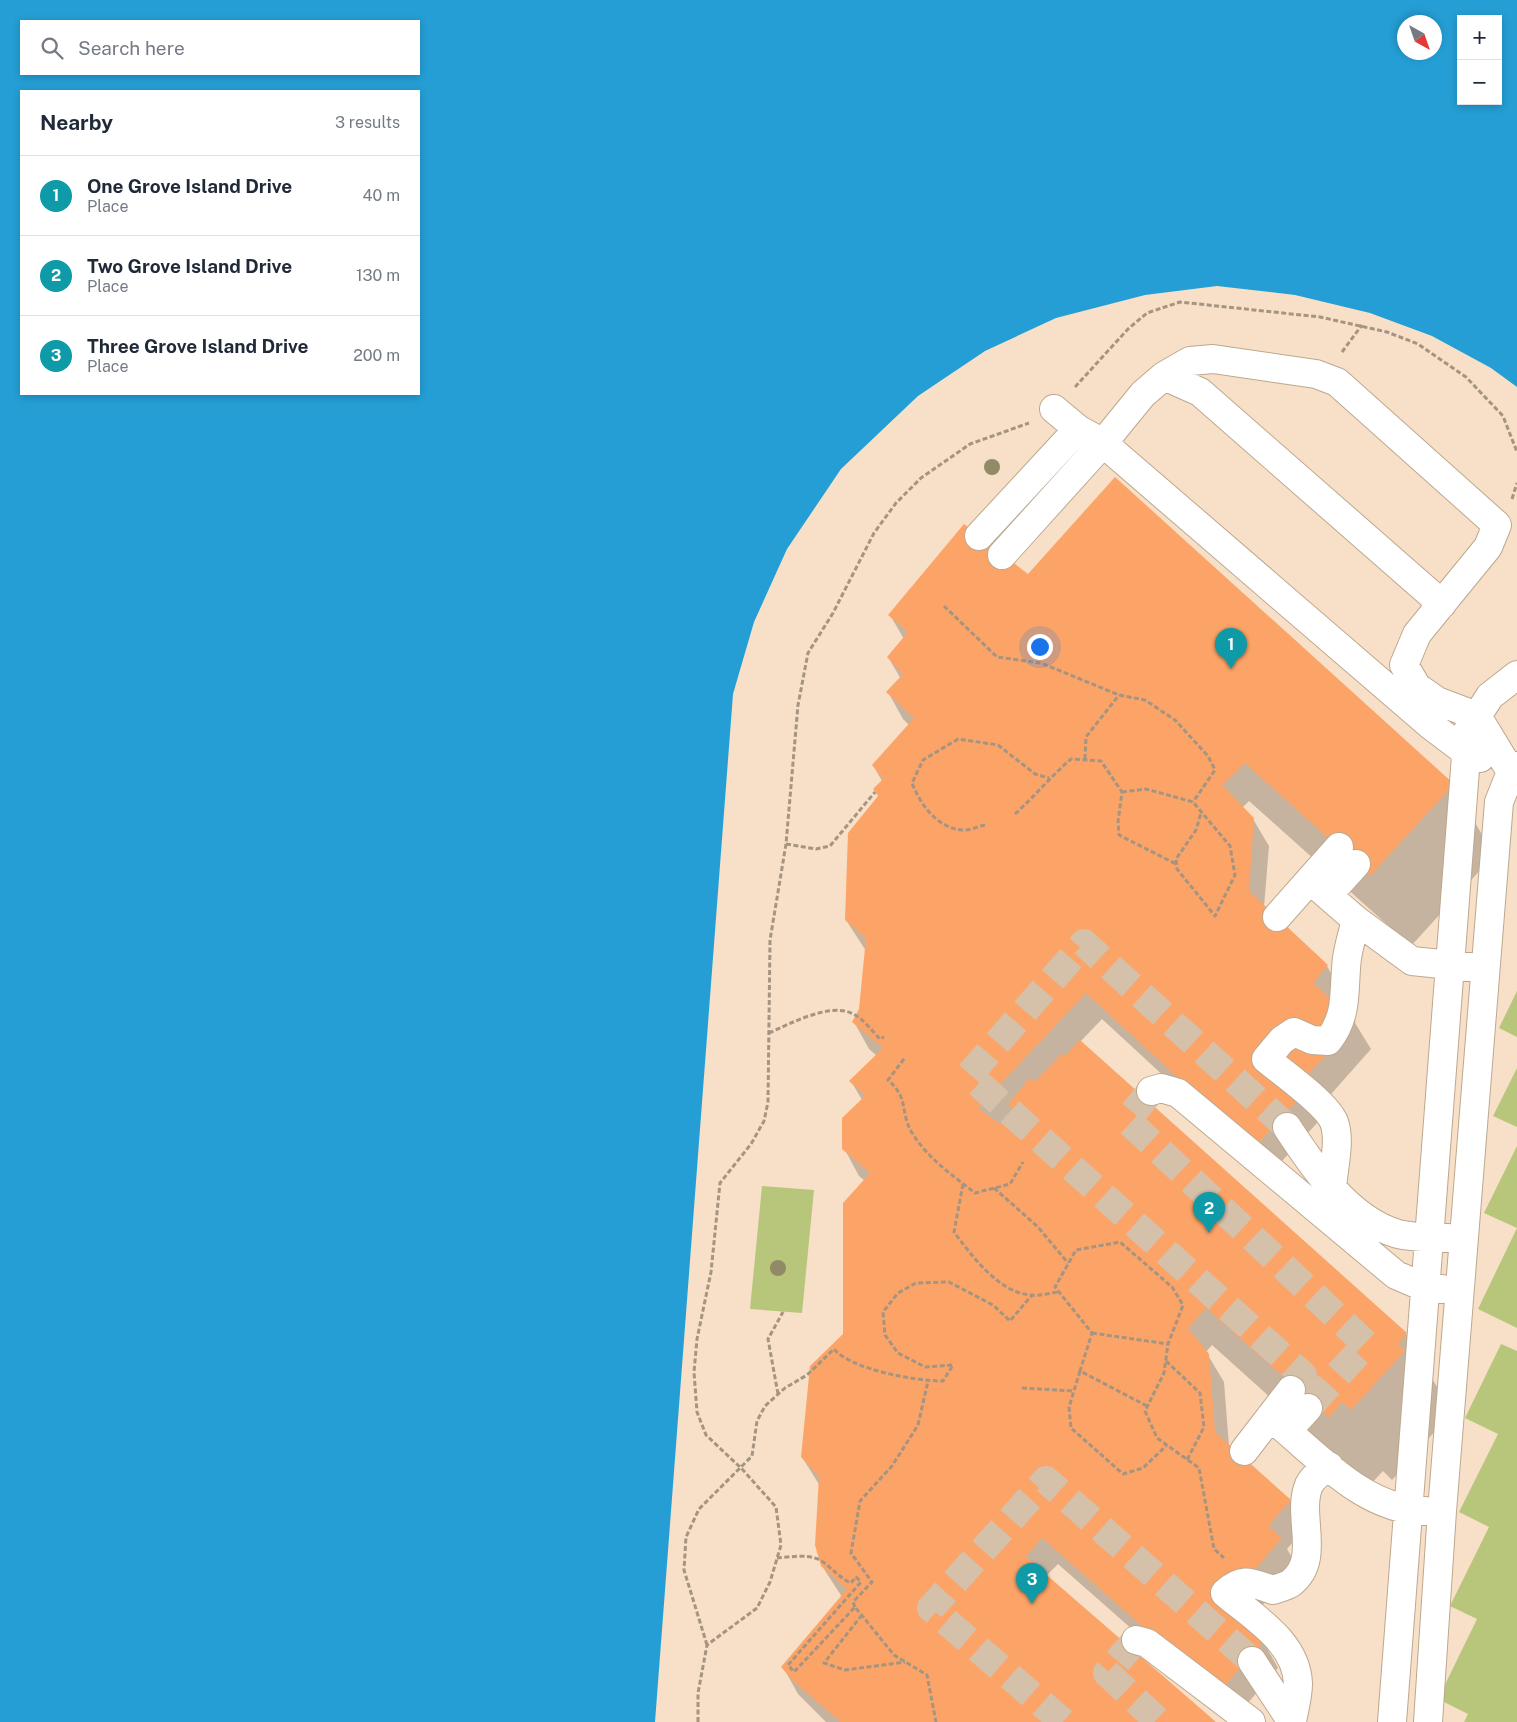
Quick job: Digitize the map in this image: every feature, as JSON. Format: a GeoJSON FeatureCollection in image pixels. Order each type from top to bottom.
{"type":"FeatureCollection","features":[{"type":"Feature","properties":{"kind":"street"},"geometry":{"type":"LineString","coordinates":[[1002,555],[1103,443],[1143,394],[1164,376],[1190,361],[1213,359],[1316,374],[1337,382],[1497,525],[1488,547],[1418,634],[1404,665],[1417,687],[1437,701],[1477,716],[1514,769]]}},
{"type":"Feature","properties":{"kind":"street"},"geometry":{"type":"LineString","coordinates":[[1164,376],[1200,392],[1442,604]]}},
{"type":"Feature","properties":{"kind":"street"},"geometry":{"type":"LineString","coordinates":[[1054,409],[1078,429],[1103,443],[1429,724],[1466,752],[1514,769]]}},
{"type":"Feature","properties":{"kind":"street"},"geometry":{"type":"LineString","coordinates":[[980,536],[1078,429]]}},
{"type":"Feature","properties":{"kind":"street"},"geometry":{"type":"LineString","coordinates":[[1392,1722],[1468,730],[1490,696],[1517,675]]}},
{"type":"Feature","properties":{"kind":"street"},"geometry":{"type":"LineString","coordinates":[[1428,1722],[1442,1511],[1499,802],[1514,769]]}},
{"type":"Feature","properties":{"kind":"street"},"geometry":{"type":"LineString","coordinates":[[1277,917],[1319,888],[1347,856]]}},
{"type":"Feature","properties":{"kind":"street"},"geometry":{"type":"LineString","coordinates":[[1319,888],[1356,920],[1412,961],[1486,968]]}},
{"type":"Feature","properties":{"kind":"street"},"geometry":{"type":"LineString","coordinates":[[1332,1189],[1336,1143],[1334,1122],[1314,1099],[1266,1059],[1282,1040],[1294,1032],[1312,1040],[1328,1041],[1339,1026],[1346,987],[1347,959],[1356,920]]}},
{"type":"Feature","properties":{"kind":"street"},"geometry":{"type":"LineString","coordinates":[[1151,1091],[1161,1088],[1178,1093],[1396,1275],[1426,1288],[1459,1291]]}},
{"type":"Feature","properties":{"kind":"street"},"geometry":{"type":"LineString","coordinates":[[1287,1126],[1307,1158],[1332,1189],[1370,1220],[1398,1234],[1465,1238]]}},
{"type":"Feature","properties":{"kind":"street"},"geometry":{"type":"LineString","coordinates":[[1244,1451],[1278,1424],[1300,1399]]}},
{"type":"Feature","properties":{"kind":"street"},"geometry":{"type":"LineString","coordinates":[[1278,1424],[1363,1494],[1408,1511],[1442,1511]]}},
{"type":"Feature","properties":{"kind":"street"},"geometry":{"type":"LineString","coordinates":[[1292,1722],[1298,1684],[1291,1655],[1243,1592],[1273,1590],[1291,1583],[1304,1567],[1307,1548],[1306,1503],[1309,1485],[1318,1473],[1329,1466]]}},
{"type":"Feature","properties":{"kind":"street"},"geometry":{"type":"LineString","coordinates":[[1136,1640],[1147,1643],[1252,1722]]}},
{"type":"Feature","properties":{"kind":"street"},"geometry":{"type":"LineString","coordinates":[[1252,1661],[1292,1722]]}},
{"type":"Feature","properties":{"kind":"path"},"geometry":{"type":"LineString","coordinates":[[708,1644],[757,1608],[770,1582],[781,1545],[776,1507],[742,1468],[706,1435],[697,1412],[694,1372],[697,1339],[711,1272],[720,1183],[751,1144],[764,1121],[768,1102],[770,940],[786,844],[798,705],[808,653],[833,613],[874,532],[896,502],[921,478],[970,444],[1030,423],[1054,409],[1128,329],[1147,313],[1180,302],[1320,317],[1387,332],[1418,344],[1466,376],[1503,416],[1517,452]]}},
{"type":"Feature","properties":{"kind":"path"},"geometry":{"type":"LineString","coordinates":[[944,606],[997,657],[1041,663],[1119,695],[1146,700],[1175,720],[1208,756],[1215,770],[1192,802]]}},
{"type":"Feature","properties":{"kind":"path"},"geometry":{"type":"LineString","coordinates":[[1085,759],[1086,737],[1119,695]]}},
{"type":"Feature","properties":{"kind":"path"},"geometry":{"type":"LineString","coordinates":[[985,825],[962,830],[937,820],[917,797],[912,783],[923,760],[958,739],[998,745],[1035,774],[1049,778]]}},
{"type":"Feature","properties":{"kind":"path"},"geometry":{"type":"LineString","coordinates":[[1015,814],[1041,791],[1049,778],[1072,759],[1101,760],[1122,792],[1118,822],[1120,835],[1177,864]]}},
{"type":"Feature","properties":{"kind":"path"},"geometry":{"type":"LineString","coordinates":[[1122,792],[1146,789],[1192,802],[1230,846],[1235,875],[1215,916],[1177,870],[1176,859],[1196,830],[1202,814]]}},
{"type":"Feature","properties":{"kind":"path"},"geometry":{"type":"LineString","coordinates":[[786,844],[816,849],[830,846],[875,792]]}},
{"type":"Feature","properties":{"kind":"path"},"geometry":{"type":"LineString","coordinates":[[769,1033],[800,1018],[841,1010],[852,1013],[880,1039],[884,1037]]}},
{"type":"Feature","properties":{"kind":"path"},"geometry":{"type":"LineString","coordinates":[[904,1059],[888,1080],[899,1089],[910,1129],[922,1148],[963,1184],[975,1193],[1010,1184],[1023,1162]]}},
{"type":"Feature","properties":{"kind":"path"},"geometry":{"type":"LineString","coordinates":[[963,1184],[954,1232],[979,1265],[1014,1291],[1032,1295],[1059,1292]]}},
{"type":"Feature","properties":{"kind":"path"},"geometry":{"type":"LineString","coordinates":[[993,1188],[1038,1226],[1068,1263]]}},
{"type":"Feature","properties":{"kind":"path"},"geometry":{"type":"LineString","coordinates":[[1168,1344],[1092,1333],[1055,1287],[1076,1250],[1120,1242],[1172,1286],[1183,1304],[1168,1344],[1164,1373],[1145,1411],[1157,1438],[1199,1468],[1214,1549],[1229,1562]]}},
{"type":"Feature","properties":{"kind":"path"},"geometry":{"type":"LineString","coordinates":[[698,1722],[698,1693],[708,1644],[684,1570],[686,1538],[699,1509],[752,1456],[757,1421],[765,1406],[778,1394],[807,1374],[834,1349],[859,1366],[928,1381],[943,1381],[953,1365],[925,1367],[898,1352],[885,1335],[882,1312],[898,1293],[916,1283],[949,1282],[993,1305],[1010,1321],[1032,1295]]}},
{"type":"Feature","properties":{"kind":"path"},"geometry":{"type":"LineString","coordinates":[[778,1394],[768,1339],[783,1312]]}},
{"type":"Feature","properties":{"kind":"path"},"geometry":{"type":"LineString","coordinates":[[1092,1333],[1069,1407],[1071,1428],[1123,1474],[1143,1468],[1166,1446]]}},
{"type":"Feature","properties":{"kind":"path"},"geometry":{"type":"LineString","coordinates":[[1166,1361],[1200,1393],[1204,1427],[1187,1460]]}},
{"type":"Feature","properties":{"kind":"path"},"geometry":{"type":"LineString","coordinates":[[1080,1370],[1147,1406]]}},
{"type":"Feature","properties":{"kind":"path"},"geometry":{"type":"LineString","coordinates":[[928,1381],[918,1425],[892,1466],[860,1501],[851,1553],[872,1582],[853,1602],[855,1607],[894,1655],[927,1675],[936,1722]]}},
{"type":"Feature","properties":{"kind":"path"},"geometry":{"type":"LineString","coordinates":[[1022,1388],[1074,1391]]}},
{"type":"Feature","properties":{"kind":"path"},"geometry":{"type":"LineString","coordinates":[[777,1558],[804,1556],[822,1560],[842,1579],[851,1584],[856,1577],[862,1582],[788,1665],[794,1672],[855,1607]]}},
{"type":"Feature","properties":{"kind":"path"},"geometry":{"type":"LineString","coordinates":[[862,1615],[824,1663],[845,1670],[906,1662]]}},
{"type":"Feature","properties":{"kind":"green space"},"geometry":{"type":"Polygon","coordinates":[[[1517,991],[1517,1037],[1499,1028],[1517,991]]]}},
{"type":"Feature","properties":{"kind":"green space"},"geometry":{"type":"Polygon","coordinates":[[[1517,1068],[1517,1127],[1493,1116],[1517,1068]]]}},
{"type":"Feature","properties":{"kind":"green space"},"geometry":{"type":"Polygon","coordinates":[[[1517,1146],[1517,1228],[1484,1213],[1517,1146]]]}},
{"type":"Feature","properties":{"kind":"green space"},"geometry":{"type":"Polygon","coordinates":[[[762,1186],[814,1190],[802,1313],[750,1309],[762,1186]]]}},
{"type":"Feature","properties":{"kind":"green space"},"geometry":{"type":"Polygon","coordinates":[[[1517,1228],[1517,1328],[1478,1309],[1517,1228]]]}},
{"type":"Feature","properties":{"kind":"green space"},"geometry":{"type":"Polygon","coordinates":[[[1501,1344],[1517,1351],[1517,1722],[1464,1722],[1468,1714],[1438,1699],[1477,1619],[1450,1606],[1489,1527],[1459,1512],[1498,1434],[1465,1418],[1501,1344]]]}},
{"type":"Feature","properties":{"kind":"water"},"geometry":{"type":"Polygon","coordinates":[[[0,0],[1517,0],[1517,387],[1491,368],[1432,336],[1370,313],[1295,295],[1217,286],[1145,295],[1056,318],[985,351],[918,396],[841,469],[787,549],[754,622],[733,694],[655,1722],[0,1722],[0,0]]]}},
{"type":"Feature","properties":{"kind":"building"},"geometry":{"type":"Polygon","coordinates":[[[1115,477],[1454,784],[1370,876],[1245,763],[1222,785],[1254,818],[1249,891],[1328,965],[1313,983],[1356,1022],[1308,1075],[1315,1081],[1254,1148],[1086,993],[978,1108],[1000,1124],[1013,1109],[1008,1104],[1030,1078],[1035,1082],[1062,1053],[1065,1056],[1080,1040],[1407,1333],[1398,1344],[1405,1351],[1351,1410],[1342,1402],[1329,1417],[1206,1308],[1188,1328],[1209,1354],[1215,1432],[1291,1500],[1268,1526],[1282,1538],[1240,1587],[1264,1641],[1218,1693],[1042,1538],[1026,1557],[1216,1722],[841,1722],[794,1682],[781,1667],[847,1589],[821,1566],[815,1545],[819,1477],[801,1457],[810,1366],[843,1334],[843,1203],[870,1173],[842,1149],[842,1118],[865,1096],[849,1081],[883,1048],[852,1022],[859,1009],[866,938],[845,920],[848,833],[878,796],[873,789],[883,779],[872,765],[914,718],[886,692],[903,674],[887,657],[908,632],[888,615],[964,524],[1028,574],[1115,477]]]}},
{"type":"Feature","properties":{"kind":"tunnel"},"geometry":{"type":"LineString","coordinates":[[1287,1127],[1084,943],[969,1075],[1303,1375],[1291,1390]]}},
{"type":"Feature","properties":{"kind":"tunnel"},"geometry":{"type":"LineString","coordinates":[[1151,1091],[1127,1120],[1366,1344],[1308,1408]]}},
{"type":"Feature","properties":{"kind":"tunnel"},"geometry":{"type":"LineString","coordinates":[[1063,1722],[931,1608],[1046,1480],[1252,1661]]}},
{"type":"Feature","properties":{"kind":"tunnel"},"geometry":{"type":"LineString","coordinates":[[1136,1640],[1107,1673],[1159,1722]]}},
{"type":"Feature","properties":{"kind":"place","name":"One Grove Island Drive"},"geometry":{"type":"Point","coordinates":[1231,669]}},
{"type":"Feature","properties":{"kind":"place","name":"Two Grove Island Drive"},"geometry":{"type":"Point","coordinates":[1209,1233]}},
{"type":"Feature","properties":{"kind":"place","name":"Three Grove Island Drive"},"geometry":{"type":"Point","coordinates":[1032,1604]}}]}
